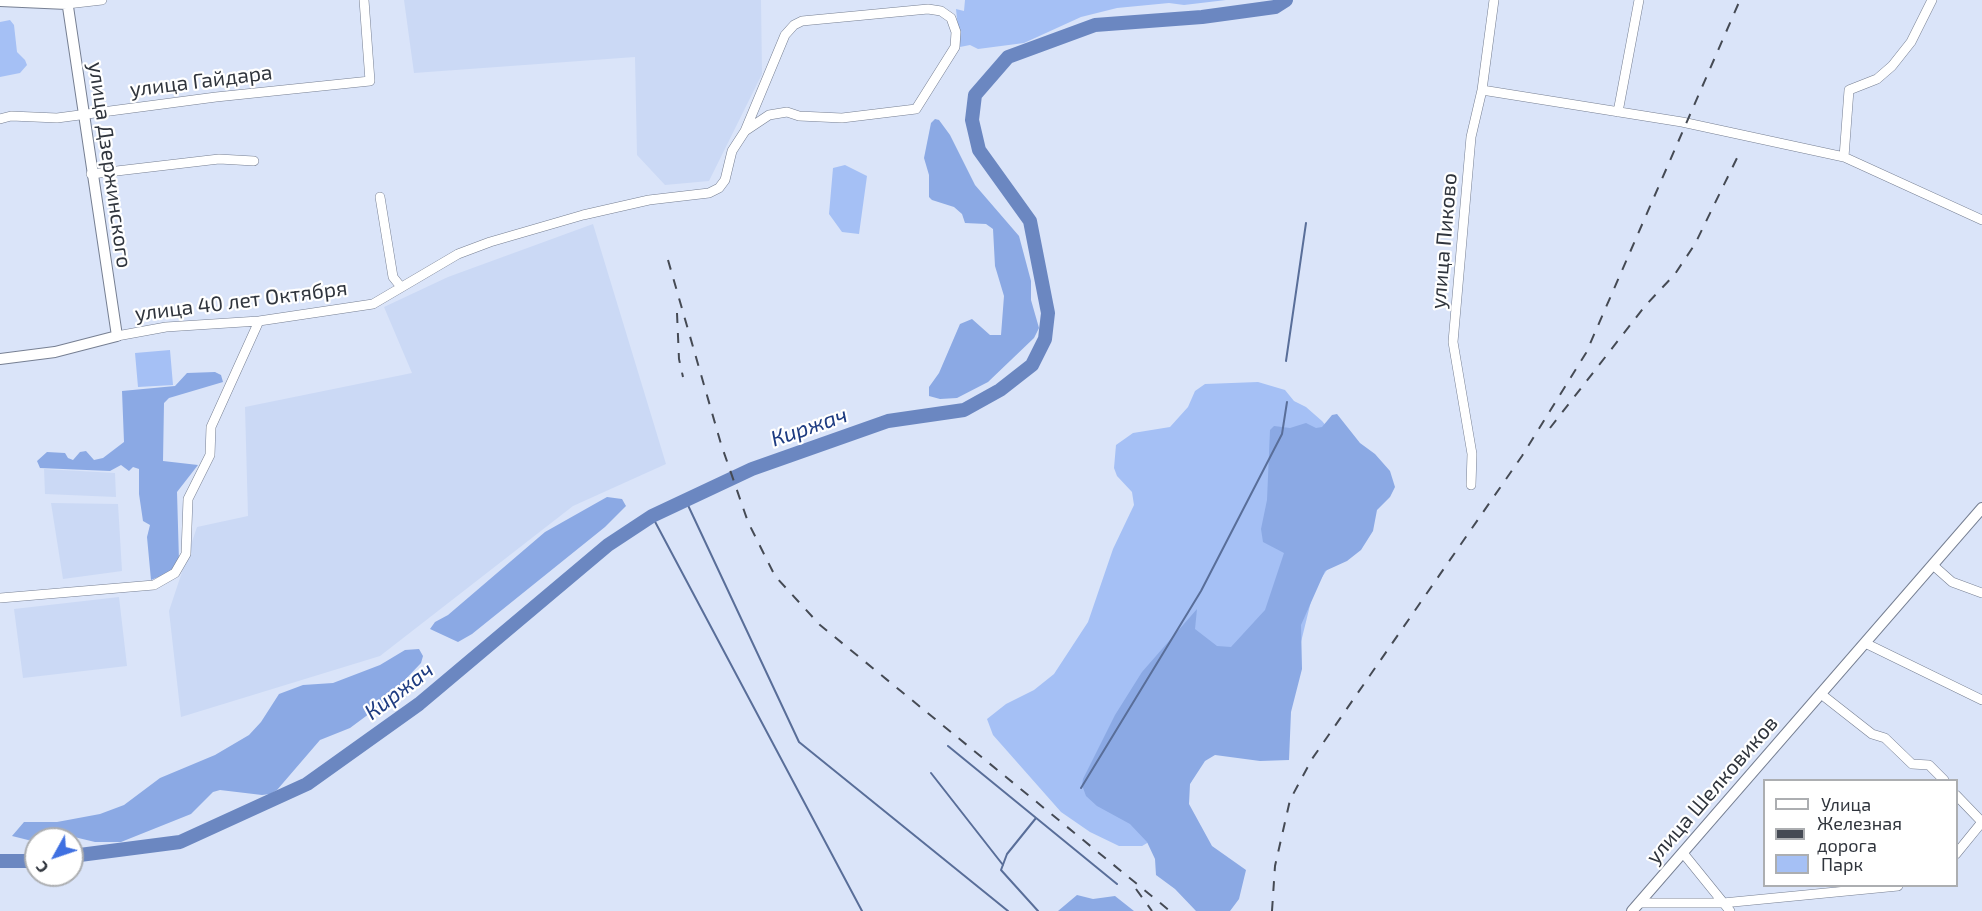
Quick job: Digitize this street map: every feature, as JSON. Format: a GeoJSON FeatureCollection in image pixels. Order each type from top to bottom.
{"type":"FeatureCollection","features":[{"type":"Feature","properties":{"kind":"street"},"geometry":{"type":"LineString","coordinates":[[0,1],[102,0]]}},
{"type":"Feature","properties":{"kind":"street","name":"улица Гайдара"},"geometry":{"type":"LineString","coordinates":[[0,119],[11,116],[57,118],[370,81],[364,0]]}},
{"type":"Feature","properties":{"kind":"street","name":"улица Пиково"},"geometry":{"type":"LineString","coordinates":[[1471,485],[1472,454],[1453,342],[1471,137],[1482,90],[1494,0]]}},
{"type":"Feature","properties":{"kind":"street"},"geometry":{"type":"LineString","coordinates":[[1618,112],[1639,0]]}},
{"type":"Feature","properties":{"kind":"street"},"geometry":{"type":"LineString","coordinates":[[1844,157],[1850,90],[1876,79],[1892,66],[1911,42],[1932,0]]}},
{"type":"Feature","properties":{"kind":"street","name":"улица Дзержинского"},"geometry":{"type":"LineString","coordinates":[[67,2],[117,336]]}},
{"type":"Feature","properties":{"kind":"street"},"geometry":{"type":"LineString","coordinates":[[941,10],[951,18],[956,32],[956,47],[916,109],[842,118],[799,116],[779,111],[745,131],[785,35],[794,25],[802,21],[941,10]]}},
{"type":"Feature","properties":{"kind":"street"},"geometry":{"type":"LineString","coordinates":[[1482,90],[1716,128],[1844,157],[1982,220]]}},
{"type":"Feature","properties":{"kind":"street","name":"улица 40 лет Октября"},"geometry":{"type":"LineString","coordinates":[[0,359],[55,352],[117,336],[166,327],[259,321],[372,304],[458,254],[490,242],[583,215],[649,200],[710,193],[719,188],[725,180],[732,151],[745,131]]}},
{"type":"Feature","properties":{"kind":"street"},"geometry":{"type":"LineString","coordinates":[[92,174],[219,159],[254,161]]}},
{"type":"Feature","properties":{"kind":"street"},"geometry":{"type":"LineString","coordinates":[[380,197],[393,277],[401,287]]}},
{"type":"Feature","properties":{"kind":"street"},"geometry":{"type":"LineString","coordinates":[[0,598],[154,585],[175,573],[186,554],[188,499],[210,455],[211,427],[259,321]]}},
{"type":"Feature","properties":{"kind":"street","name":"улица Шелковиков"},"geometry":{"type":"LineString","coordinates":[[1635,907],[1934,566],[1982,508]]}},
{"type":"Feature","properties":{"kind":"street"},"geometry":{"type":"LineString","coordinates":[[1934,566],[1952,582],[1982,593]]}},
{"type":"Feature","properties":{"kind":"street"},"geometry":{"type":"LineString","coordinates":[[1865,643],[1982,700]]}},
{"type":"Feature","properties":{"kind":"street"},"geometry":{"type":"LineString","coordinates":[[1821,694],[1872,734],[1885,738],[1912,764],[1929,765],[1943,779]]}},
{"type":"Feature","properties":{"kind":"street"},"geometry":{"type":"LineString","coordinates":[[1958,797],[1982,822],[1958,852]]}},
{"type":"Feature","properties":{"kind":"street"},"geometry":{"type":"LineString","coordinates":[[1683,853],[1726,907]]}},
{"type":"Feature","properties":{"kind":"street"},"geometry":{"type":"LineString","coordinates":[[1635,907],[1726,907],[1882,887]]}},
{"type":"Feature","properties":{"kind":"shaded area"},"geometry":{"type":"Polygon","coordinates":[[[404,0],[761,0],[762,74],[709,181],[665,185],[637,155],[635,57],[414,73],[404,0]]]}},
{"type":"Feature","properties":{"kind":"shaded area"},"geometry":{"type":"Polygon","coordinates":[[[935,119],[939,120],[950,135],[975,185],[1019,236],[1031,281],[1031,300],[1039,328],[1034,338],[988,382],[957,398],[940,399],[929,396],[929,387],[939,373],[960,324],[972,319],[990,335],[1001,335],[1004,296],[995,266],[993,229],[986,224],[965,223],[962,214],[954,207],[929,197],[929,175],[924,158],[931,123],[935,119]]]}},
{"type":"Feature","properties":{"kind":"shaded area"},"geometry":{"type":"Polygon","coordinates":[[[593,224],[666,464],[573,506],[380,656],[181,717],[169,611],[197,527],[248,516],[245,407],[412,373],[384,307],[448,277],[593,224]]]}},
{"type":"Feature","properties":{"kind":"shaded area"},"geometry":{"type":"Polygon","coordinates":[[[215,372],[221,375],[223,382],[169,398],[164,403],[163,461],[198,465],[177,492],[179,561],[171,572],[151,580],[147,537],[150,525],[143,521],[139,494],[139,469],[133,467],[129,471],[121,465],[110,471],[40,468],[37,461],[47,452],[65,453],[73,460],[80,452],[86,451],[94,460],[103,458],[124,442],[122,391],[175,386],[187,373],[215,372]]]}},
{"type":"Feature","properties":{"kind":"shaded area"},"geometry":{"type":"Polygon","coordinates":[[[1337,414],[1360,443],[1375,454],[1390,471],[1395,487],[1390,497],[1377,510],[1373,531],[1361,550],[1347,561],[1325,571],[1301,625],[1302,669],[1291,712],[1289,760],[1260,761],[1215,755],[1205,761],[1190,784],[1189,804],[1212,846],[1246,870],[1239,899],[1230,911],[1196,911],[1175,889],[1156,875],[1155,859],[1147,842],[1130,824],[1097,806],[1086,796],[1082,785],[1083,779],[1115,715],[1142,672],[1197,609],[1195,629],[1217,646],[1231,647],[1265,610],[1284,553],[1263,542],[1261,529],[1267,500],[1270,430],[1274,426],[1290,428],[1306,423],[1316,428],[1322,427],[1332,415],[1337,414]]]}},
{"type":"Feature","properties":{"kind":"shaded area"},"geometry":{"type":"Polygon","coordinates":[[[44,469],[115,473],[116,497],[45,494],[44,469]]]}},
{"type":"Feature","properties":{"kind":"shaded area"},"geometry":{"type":"Polygon","coordinates":[[[607,497],[622,499],[626,506],[605,527],[472,634],[458,642],[430,629],[435,622],[448,615],[545,532],[607,497]]]}},
{"type":"Feature","properties":{"kind":"shaded area"},"geometry":{"type":"Polygon","coordinates":[[[51,503],[118,504],[122,571],[63,579],[51,503]]]}},
{"type":"Feature","properties":{"kind":"shaded area"},"geometry":{"type":"Polygon","coordinates":[[[119,597],[127,666],[23,678],[14,609],[119,597]]]}},
{"type":"Feature","properties":{"kind":"shaded area"},"geometry":{"type":"Polygon","coordinates":[[[419,649],[423,656],[421,663],[381,705],[350,728],[320,740],[277,790],[270,794],[220,790],[213,792],[191,814],[121,842],[95,842],[84,839],[84,827],[24,827],[24,839],[12,836],[24,822],[57,822],[100,814],[124,805],[160,778],[215,755],[249,735],[261,722],[279,694],[303,685],[333,683],[380,665],[405,650],[419,649]]]}},
{"type":"Feature","properties":{"kind":"shaded area"},"geometry":{"type":"Polygon","coordinates":[[[1077,895],[1093,899],[1115,896],[1134,911],[1058,911],[1077,895]]]}},
{"type":"Feature","properties":{"kind":"green space"},"geometry":{"type":"Polygon","coordinates":[[[965,0],[1226,0],[1184,5],[1169,3],[1117,8],[1081,17],[1024,43],[978,49],[970,45],[960,47],[956,9],[964,11],[965,0]]]}},
{"type":"Feature","properties":{"kind":"green space"},"geometry":{"type":"Polygon","coordinates":[[[10,20],[14,25],[17,52],[27,65],[20,73],[0,77],[0,22],[10,20]]]}},
{"type":"Feature","properties":{"kind":"green space"},"geometry":{"type":"Polygon","coordinates":[[[845,165],[867,176],[859,234],[842,232],[829,214],[833,168],[845,165]]]}},
{"type":"Feature","properties":{"kind":"green space"},"geometry":{"type":"Polygon","coordinates":[[[170,350],[173,385],[138,387],[135,353],[170,350]]]}},
{"type":"Feature","properties":{"kind":"green space"},"geometry":{"type":"Polygon","coordinates":[[[1258,382],[1285,390],[1294,401],[1306,407],[1322,421],[1381,490],[1314,589],[1301,642],[1217,736],[1161,835],[1142,846],[1119,846],[1090,832],[1061,812],[993,735],[987,719],[1006,704],[1034,690],[1054,674],[1088,622],[1113,549],[1134,505],[1132,492],[1117,476],[1114,468],[1116,445],[1133,433],[1170,427],[1188,407],[1195,391],[1205,384],[1258,382]]]}},
{"type":"Feature","properties":{"kind":"waterway","name":"Киржач"},"geometry":{"type":"LineString","coordinates":[[84,854],[180,842],[307,784],[419,704],[608,545],[652,516],[752,469],[888,421],[964,410],[1000,390],[1032,365],[1045,339],[1048,313],[1030,221],[979,150],[972,120],[975,95],[1008,57],[1095,25],[1202,17],[1275,7],[1286,0]]}},
{"type":"Feature","properties":{"kind":"waterway"},"geometry":{"type":"LineString","coordinates":[[1286,361],[1306,223]]}},
{"type":"Feature","properties":{"kind":"waterway"},"geometry":{"type":"LineString","coordinates":[[1081,788],[1201,591],[1282,434],[1287,402]]}},
{"type":"Feature","properties":{"kind":"waterway"},"geometry":{"type":"LineString","coordinates":[[686,501],[799,742],[1008,911]]}},
{"type":"Feature","properties":{"kind":"waterway"},"geometry":{"type":"LineString","coordinates":[[652,516],[862,911]]}},
{"type":"Feature","properties":{"kind":"waterway"},"geometry":{"type":"LineString","coordinates":[[948,746],[1117,884]]}},
{"type":"Feature","properties":{"kind":"waterway"},"geometry":{"type":"LineString","coordinates":[[931,773],[1003,865]]}},
{"type":"Feature","properties":{"kind":"waterway"},"geometry":{"type":"LineString","coordinates":[[1036,818],[1007,854],[1001,870],[1038,911]]}},
{"type":"Feature","properties":{"kind":"waterway","name":"Киржач"},"geometry":{"type":"LineString","coordinates":[[0,861],[24,861]]}},
{"type":"Feature","properties":{"kind":"railway"},"geometry":{"type":"LineString","coordinates":[[1272,911],[1275,866],[1290,800],[1312,759],[1522,456],[1586,353],[1740,0]]}},
{"type":"Feature","properties":{"kind":"railway"},"geometry":{"type":"LineString","coordinates":[[1550,428],[1645,306],[1675,274],[1695,244],[1737,158]]}},
{"type":"Feature","properties":{"kind":"railway"},"geometry":{"type":"LineString","coordinates":[[668,260],[721,444],[748,522],[775,576],[820,625],[1170,911]]}},
{"type":"Feature","properties":{"kind":"railway"},"geometry":{"type":"LineString","coordinates":[[677,313],[679,359],[683,377]]}},
{"type":"Feature","properties":{"kind":"railway"},"geometry":{"type":"LineString","coordinates":[[1136,889],[1152,911]]}}]}
